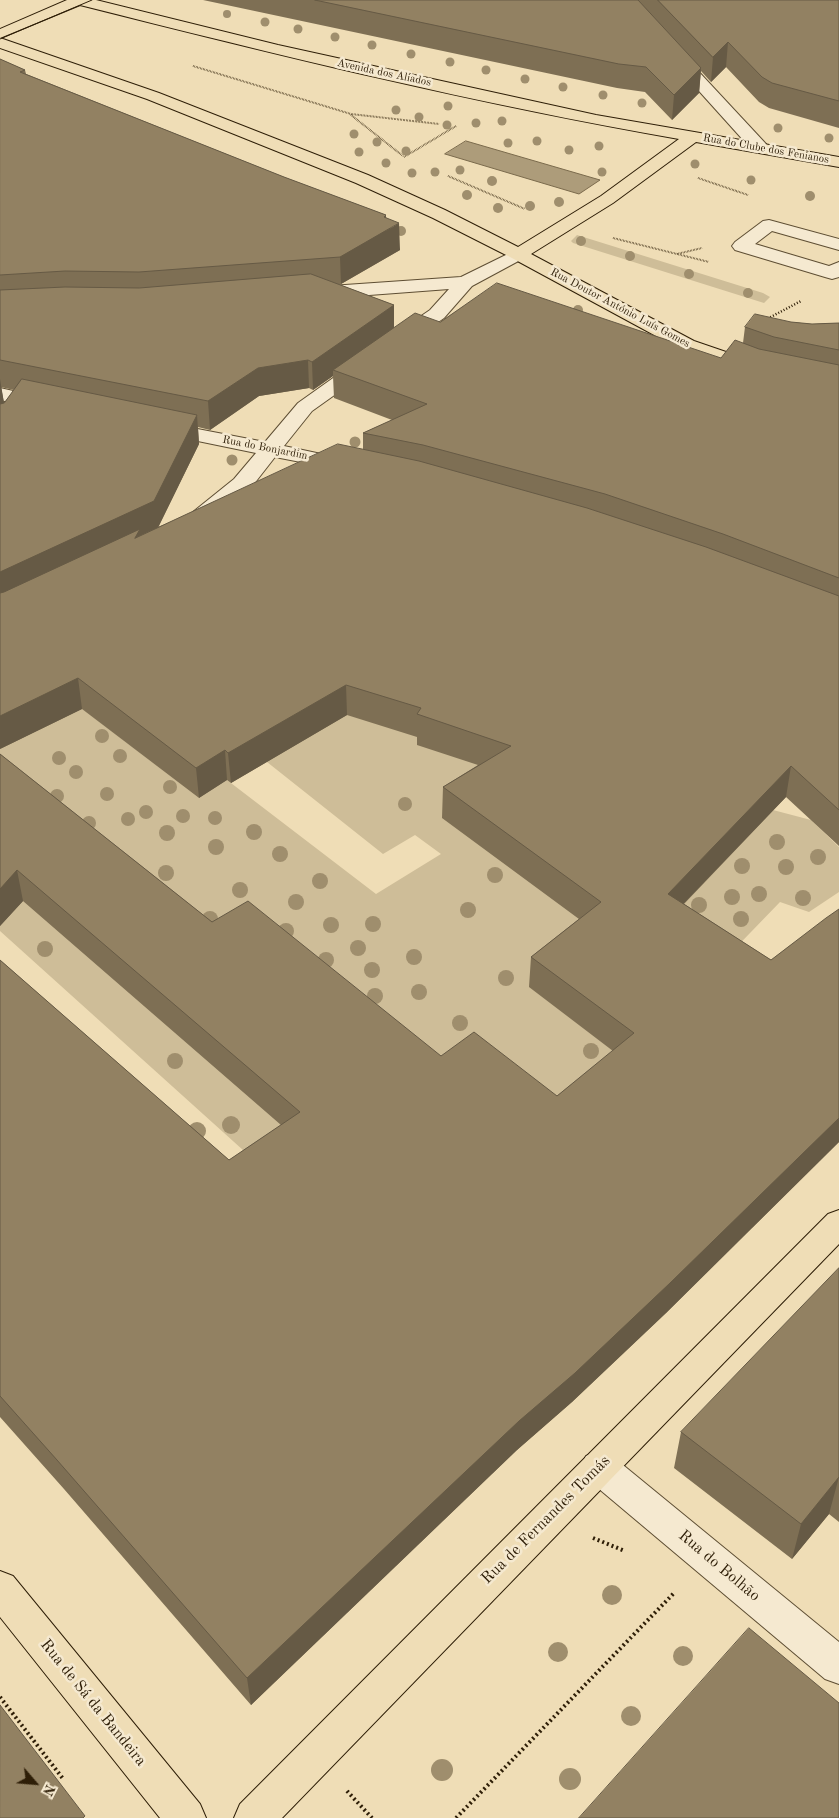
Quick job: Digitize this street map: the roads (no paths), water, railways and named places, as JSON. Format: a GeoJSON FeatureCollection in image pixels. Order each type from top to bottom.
{"type":"FeatureCollection","features":[{"type":"Feature","properties":{"kind":"main road"},"geometry":{"type":"LineString","coordinates":[[0,34],[79,0]]}},
{"type":"Feature","properties":{"kind":"main road","name":"Avenida dos Aliados"},"geometry":{"type":"LineString","coordinates":[[79,0],[278,50],[596,120],[692,137]]}},
{"type":"Feature","properties":{"kind":"main road"},"geometry":{"type":"LineString","coordinates":[[0,43],[153,96],[295,152],[439,214],[518,254],[569,226],[658,164],[692,137]]}},
{"type":"Feature","properties":{"kind":"main road","name":"Rua do Clube dos Fenianos"},"geometry":{"type":"LineString","coordinates":[[692,137],[839,162]]}},
{"type":"Feature","properties":{"kind":"main road","name":"Rua Doutor António Luís Gomes"},"geometry":{"type":"LineString","coordinates":[[518,254],[687,344],[732,361],[771,372]]}},
{"type":"Feature","properties":{"kind":"main road","name":"Rua de Fernandes Tomás"},"geometry":{"type":"LineString","coordinates":[[254,1818],[839,1223]]}},
{"type":"Feature","properties":{"kind":"main road","name":"Rua de Sá da Bandeira"},"geometry":{"type":"LineString","coordinates":[[0,1588],[186,1818]]}},
{"type":"Feature","properties":{"kind":"street"},"geometry":{"type":"LineString","coordinates":[[624,0],[760,148]]}},
{"type":"Feature","properties":{"kind":"street"},"geometry":{"type":"LineString","coordinates":[[839,246],[769,225],[742,246],[832,273],[839,268]]}},
{"type":"Feature","properties":{"kind":"street"},"geometry":{"type":"LineString","coordinates":[[186,525],[203,516],[242,484],[305,407],[437,314],[464,282],[518,254]]}},
{"type":"Feature","properties":{"kind":"street"},"geometry":{"type":"LineString","coordinates":[[298,294],[464,282]]}},
{"type":"Feature","properties":{"kind":"street"},"geometry":{"type":"LineString","coordinates":[[10,402],[68,409]]}},
{"type":"Feature","properties":{"kind":"street","name":"Rua do Bonjardim"},"geometry":{"type":"LineString","coordinates":[[145,424],[366,470]]}},
{"type":"Feature","properties":{"kind":"street","name":"Rua do Bolhão"},"geometry":{"type":"LineString","coordinates":[[599,1467],[839,1666]]}},
{"type":"Feature","properties":{"kind":"tram line"},"geometry":{"type":"LineString","coordinates":[[0,39],[92,0]]}}]}
